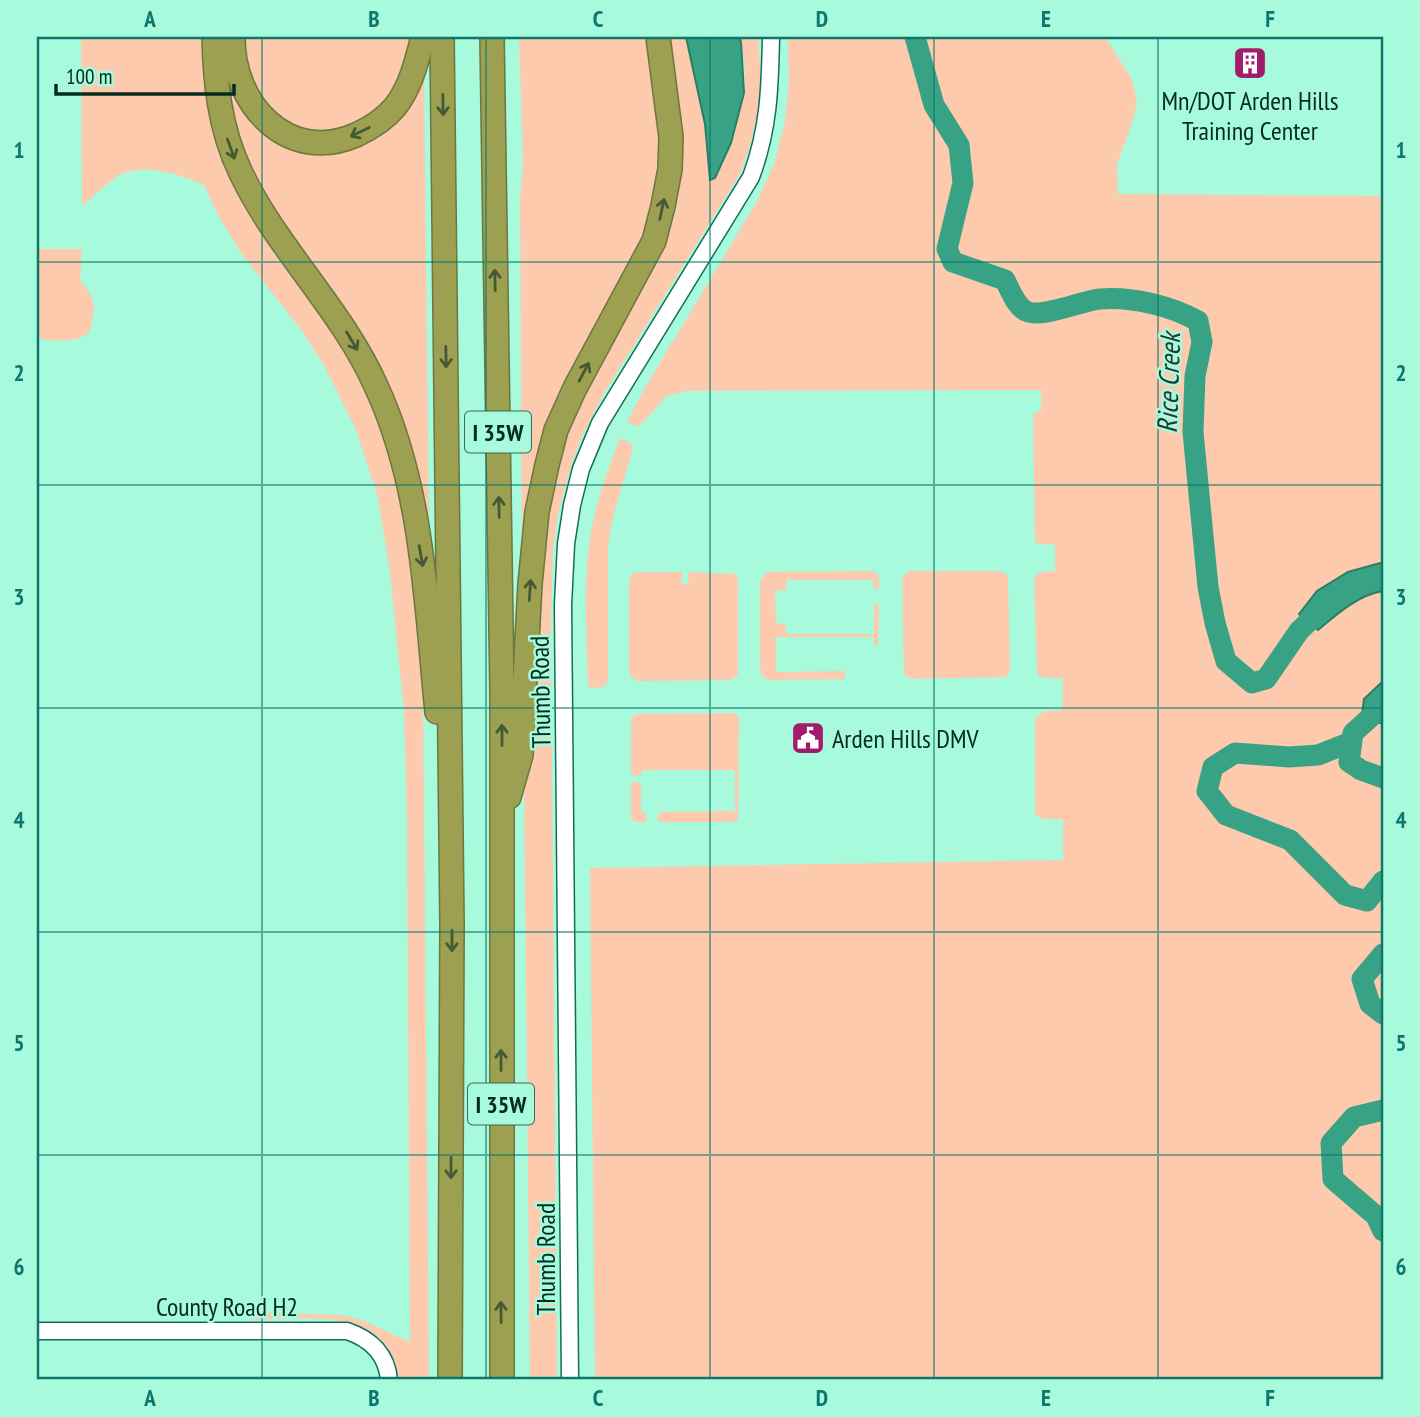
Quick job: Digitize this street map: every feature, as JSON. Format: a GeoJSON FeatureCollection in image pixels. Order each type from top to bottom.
{"type":"FeatureCollection","features":[{"type":"Feature","properties":{"kind":"highway"},"geometry":{"type":"LineString","coordinates":[[214,37],[221,114],[240,172],[361,355],[382,399],[403,463],[413,499],[423,569],[452,872]]}},
{"type":"Feature","properties":{"kind":"highway"},"geometry":{"type":"LineString","coordinates":[[233,37],[233,54],[242,87],[261,116],[289,135],[322,144],[365,131],[395,108],[411,78],[423,37]]}},
{"type":"Feature","properties":{"kind":"highway","name":"I 35W"},"geometry":{"type":"LineString","coordinates":[[442,37],[452,872],[450,1380]]}},
{"type":"Feature","properties":{"kind":"highway","name":"I 35W"},"geometry":{"type":"LineString","coordinates":[[492,37],[502,692],[502,1380]]}},
{"type":"Feature","properties":{"kind":"highway"},"geometry":{"type":"LineString","coordinates":[[501,827],[521,755],[530,584],[537,512],[556,430],[575,388],[654,241],[663,206],[670,169],[671,136],[658,37]]}},
{"type":"Feature","properties":{"kind":"street","name":"Thumb Road"},"geometry":{"type":"LineString","coordinates":[[570,1380],[563,605],[566,544],[581,469],[600,423],[751,177],[762,148],[768,111],[771,54],[769,37]]}},
{"type":"Feature","properties":{"kind":"street","name":"County Road H2"},"geometry":{"type":"LineString","coordinates":[[37,1331],[347,1331],[360,1335],[377,1348],[384,1359],[389,1380]]}},
{"type":"Feature","properties":{"kind":"shaded area"},"geometry":{"type":"Polygon","coordinates":[[[81,37],[205,37],[207,88],[378,406],[402,485],[420,627],[423,689],[429,1380],[399,1380],[392,1356],[380,1339],[363,1328],[320,1319],[251,1320],[245,1312],[341,1315],[364,1321],[410,1342],[404,712],[390,573],[378,498],[356,430],[325,367],[302,331],[241,253],[204,185],[163,172],[131,171],[111,181],[82,206],[81,37]]]}},
{"type":"Feature","properties":{"kind":"shaded area"},"geometry":{"type":"Polygon","coordinates":[[[242,37],[417,37],[397,95],[345,134],[288,130],[250,92],[242,37]]]}},
{"type":"Feature","properties":{"kind":"shaded area"},"geometry":{"type":"Polygon","coordinates":[[[519,37],[651,37],[664,137],[656,214],[593,340],[522,557],[520,199],[523,162],[519,37]]]}},
{"type":"Feature","properties":{"kind":"shaded area"},"geometry":{"type":"Polygon","coordinates":[[[662,37],[686,37],[705,124],[710,179],[715,178],[740,109],[745,74],[739,37],[758,37],[761,77],[758,110],[740,174],[603,395],[583,434],[571,465],[557,519],[551,621],[557,1380],[530,1380],[524,790],[535,598],[560,440],[666,224],[662,37]]]}},
{"type":"Feature","properties":{"kind":"shaded area"},"geometry":{"type":"Polygon","coordinates":[[[686,37],[739,37],[741,42],[744,93],[731,143],[715,178],[710,180],[705,124],[686,37]]]}},
{"type":"Feature","properties":{"kind":"shaded area"},"geometry":{"type":"Polygon","coordinates":[[[788,37],[1105,37],[1132,79],[1137,101],[1117,164],[1118,194],[1383,196],[1383,1380],[595,1380],[590,868],[1063,860],[1063,819],[1043,819],[1035,814],[1035,718],[1045,711],[1062,710],[1063,679],[1040,677],[1037,672],[1034,578],[1039,572],[1055,571],[1055,545],[1035,543],[1033,414],[1041,411],[1041,390],[686,391],[666,396],[639,427],[627,422],[756,203],[775,162],[785,121],[789,83],[788,37]]]}},
{"type":"Feature","properties":{"kind":"shaded area"},"geometry":{"type":"Polygon","coordinates":[[[424,74],[429,533],[409,465],[265,205],[239,147],[225,78],[229,78],[234,91],[325,150],[424,74]]]}},
{"type":"Feature","properties":{"kind":"shaded area"},"geometry":{"type":"Polygon","coordinates":[[[37,249],[82,249],[80,280],[90,293],[93,305],[89,333],[64,341],[37,338],[37,249]]]}},
{"type":"Feature","properties":{"kind":"shaded area"},"geometry":{"type":"Polygon","coordinates":[[[620,438],[629,442],[633,448],[612,521],[608,547],[608,681],[605,686],[599,688],[588,687],[586,599],[589,547],[597,505],[620,438]]]}},
{"type":"Feature","properties":{"kind":"shaded area"},"geometry":{"type":"Polygon","coordinates":[[[1383,564],[1383,591],[1356,601],[1318,630],[1299,614],[1317,591],[1348,572],[1383,564]]]}},
{"type":"Feature","properties":{"kind":"shaded area"},"geometry":{"type":"Polygon","coordinates":[[[873,571],[879,575],[879,588],[876,590],[873,580],[786,580],[786,590],[775,591],[776,623],[785,624],[787,634],[874,634],[874,605],[879,604],[878,646],[874,645],[874,637],[776,637],[776,672],[845,671],[845,679],[768,680],[763,677],[760,668],[760,580],[767,572],[873,571]]]}},
{"type":"Feature","properties":{"kind":"shaded area"},"geometry":{"type":"Polygon","coordinates":[[[908,571],[1006,573],[1010,671],[1006,677],[912,679],[904,675],[902,579],[908,571]]]}},
{"type":"Feature","properties":{"kind":"shaded area"},"geometry":{"type":"Polygon","coordinates":[[[682,572],[682,584],[688,584],[689,572],[736,574],[736,677],[731,680],[637,681],[632,678],[629,671],[629,581],[632,574],[682,572]]]}},
{"type":"Feature","properties":{"kind":"shaded area"},"geometry":{"type":"Polygon","coordinates":[[[1383,681],[1383,723],[1371,723],[1362,714],[1364,699],[1383,681]]]}},
{"type":"Feature","properties":{"kind":"shaded area"},"geometry":{"type":"Polygon","coordinates":[[[735,713],[739,718],[738,819],[733,822],[658,822],[658,814],[661,812],[735,811],[735,770],[642,770],[641,776],[631,775],[633,716],[735,713]]]}},
{"type":"Feature","properties":{"kind":"shaded area"},"geometry":{"type":"Polygon","coordinates":[[[631,782],[641,783],[641,812],[646,813],[646,822],[636,822],[631,818],[631,782]]]}},
{"type":"Feature","properties":{"kind":"waterway","name":"Rice Creek"},"geometry":{"type":"LineString","coordinates":[[915,37],[934,105],[959,145],[963,183],[947,249],[953,262],[1005,280],[1019,305],[1032,313],[1111,298],[1163,307],[1198,321],[1202,342],[1195,376],[1193,432],[1208,587],[1226,661],[1252,683],[1266,679],[1299,631],[1328,603]]}},
{"type":"Feature","properties":{"kind":"waterway","name":"Rice Creek"},"geometry":{"type":"LineString","coordinates":[[1383,706],[1353,733],[1349,762],[1361,770],[1383,778]]}},
{"type":"Feature","properties":{"kind":"waterway"},"geometry":{"type":"LineString","coordinates":[[1351,742],[1318,755],[1289,757],[1235,753],[1213,767],[1207,791],[1226,815],[1290,840],[1345,895],[1367,901],[1383,881]]}},
{"type":"Feature","properties":{"kind":"waterway"},"geometry":{"type":"LineString","coordinates":[[1383,954],[1362,979],[1370,1004],[1383,1014]]}},
{"type":"Feature","properties":{"kind":"waterway"},"geometry":{"type":"LineString","coordinates":[[1383,1110],[1354,1117],[1331,1143],[1333,1179],[1376,1216],[1383,1231]]}},
{"type":"Feature","properties":{"kind":"place","name":"Mn/DOT Arden Hills Training Center"},"geometry":{"type":"Point","coordinates":[1250,63]}},
{"type":"Feature","properties":{"kind":"place","name":"Arden Hills DMV"},"geometry":{"type":"Point","coordinates":[808,738]}}]}
